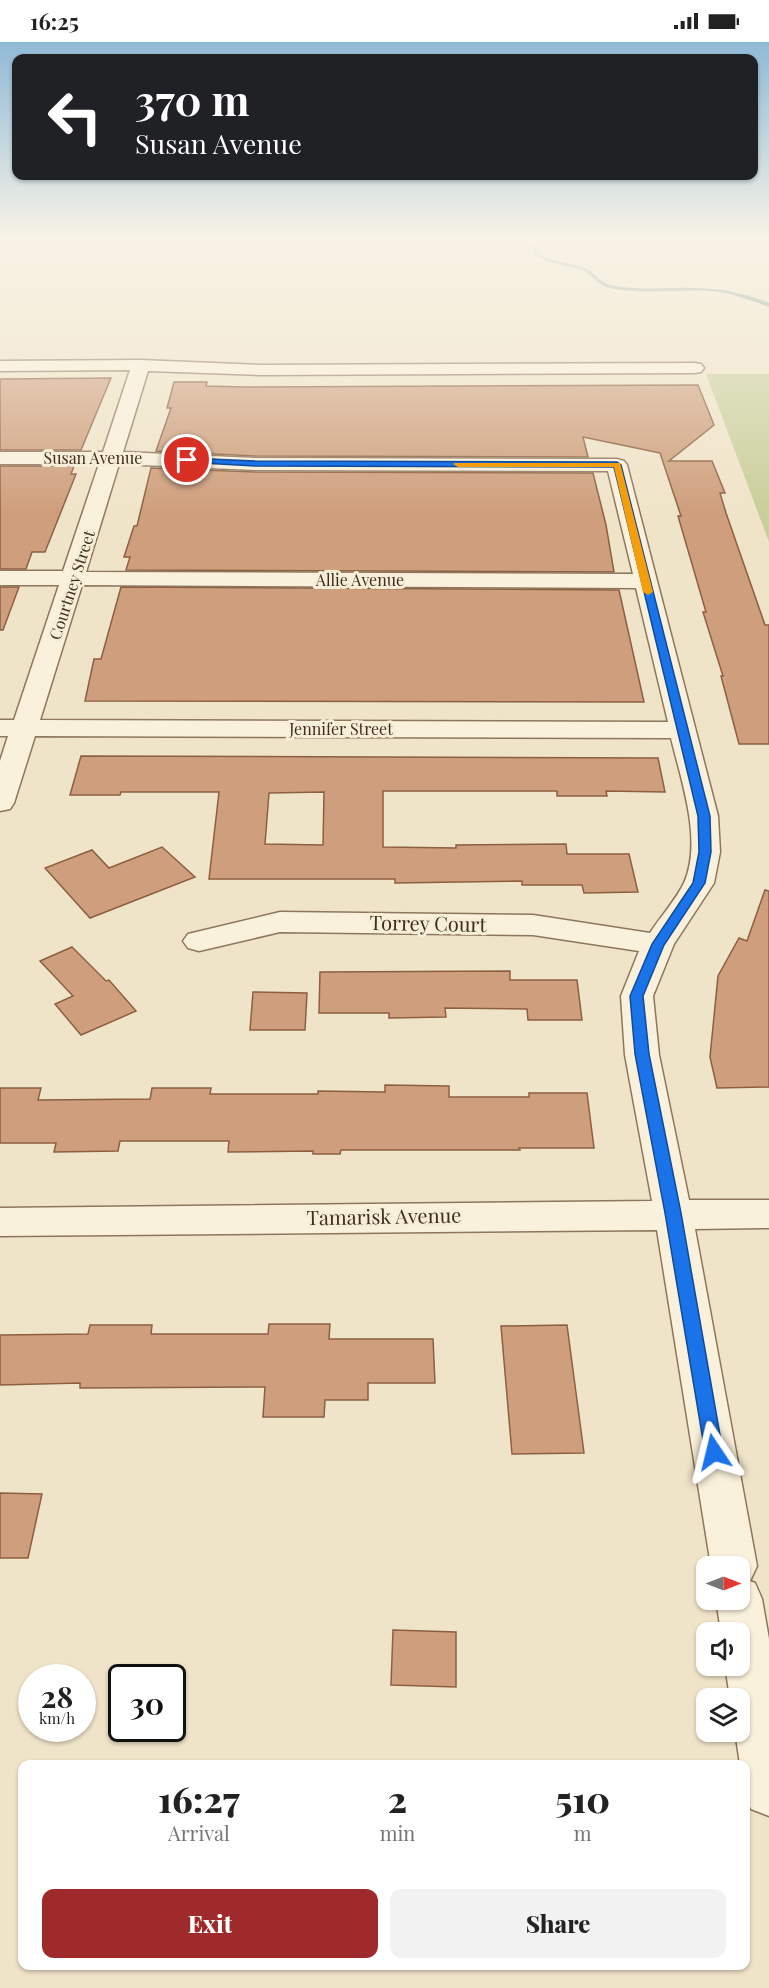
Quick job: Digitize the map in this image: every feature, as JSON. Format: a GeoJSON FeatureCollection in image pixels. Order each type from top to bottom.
{"type":"FeatureCollection","features":[{"type":"Feature","properties":{"kind":"street"},"geometry":{"type":"LineString","coordinates":[[0,366],[141,365],[260,370],[695,368]]}},
{"type":"Feature","properties":{"kind":"street","name":"Courtney Street"},"geometry":{"type":"LineString","coordinates":[[0,803],[12,728],[74,578],[141,365]]}},
{"type":"Feature","properties":{"kind":"street","name":"Susan Avenue"},"geometry":{"type":"LineString","coordinates":[[0,458],[113,458],[255,464],[617,465],[645,581]]}},
{"type":"Feature","properties":{"kind":"street","name":"Allie Avenue"},"geometry":{"type":"LineString","coordinates":[[0,578],[645,581]]}},
{"type":"Feature","properties":{"kind":"street"},"geometry":{"type":"LineString","coordinates":[[645,581],[704,816],[705,852],[699,883],[658,944],[637,996],[642,1054],[673,1213],[732,1556]]}},
{"type":"Feature","properties":{"kind":"street","name":"Jennifer Street"},"geometry":{"type":"LineString","coordinates":[[12,728],[683,730]]}},
{"type":"Feature","properties":{"kind":"street","name":"Torrey Court"},"geometry":{"type":"LineString","coordinates":[[199,941],[280,922],[533,925],[658,944]]}},
{"type":"Feature","properties":{"kind":"street","name":"Tamarisk Avenue"},"geometry":{"type":"LineString","coordinates":[[0,1222],[673,1213],[769,1214]]}},
{"type":"Feature","properties":{"kind":"street"},"geometry":{"type":"LineString","coordinates":[[741,1610],[769,1791]]}},
{"type":"Feature","properties":{"kind":"green space"},"geometry":{"type":"Polygon","coordinates":[[[706,374],[769,374],[769,542],[706,374]]]}},
{"type":"Feature","properties":{"kind":"building"},"geometry":{"type":"Polygon","coordinates":[[[111,378],[81,450],[0,450],[0,379],[111,378]]]}},
{"type":"Feature","properties":{"kind":"building"},"geometry":{"type":"Polygon","coordinates":[[[174,382],[207,382],[206,386],[245,387],[698,385],[714,425],[669,461],[712,461],[725,493],[720,493],[726,513],[765,625],[769,625],[769,744],[739,744],[721,676],[723,676],[703,612],[706,612],[678,516],[681,516],[660,453],[583,437],[588,457],[255,456],[156,451],[171,408],[167,408],[174,382]]]}},
{"type":"Feature","properties":{"kind":"building"},"geometry":{"type":"Polygon","coordinates":[[[0,466],[74,466],[71,474],[76,474],[45,552],[32,552],[26,569],[0,569],[0,466]]]}},
{"type":"Feature","properties":{"kind":"building"},"geometry":{"type":"Polygon","coordinates":[[[151,468],[255,472],[593,473],[606,525],[614,572],[126,570],[130,557],[124,557],[134,526],[137,526],[151,468]]]}},
{"type":"Feature","properties":{"kind":"building"},"geometry":{"type":"Polygon","coordinates":[[[0,587],[19,587],[3,630],[0,630],[0,587]]]}},
{"type":"Feature","properties":{"kind":"building"},"geometry":{"type":"Polygon","coordinates":[[[121,587],[619,590],[644,702],[85,701],[94,659],[101,659],[121,587]]]}},
{"type":"Feature","properties":{"kind":"building"},"geometry":{"type":"Polygon","coordinates":[[[81,756],[658,758],[665,792],[606,791],[607,796],[557,796],[557,791],[383,791],[383,847],[456,848],[456,845],[566,844],[567,854],[629,854],[638,892],[584,893],[582,885],[522,885],[522,881],[395,883],[395,879],[209,879],[219,792],[121,792],[120,795],[70,795],[81,756]],[[324,792],[269,793],[265,844],[323,845],[324,792]]]}},
{"type":"Feature","properties":{"kind":"building"},"geometry":{"type":"Polygon","coordinates":[[[162,847],[195,877],[90,918],[45,868],[92,850],[109,868],[162,847]]]}},
{"type":"Feature","properties":{"kind":"building"},"geometry":{"type":"Polygon","coordinates":[[[765,890],[769,891],[769,1087],[717,1088],[710,1057],[718,976],[739,938],[747,941],[765,890]]]}},
{"type":"Feature","properties":{"kind":"building"},"geometry":{"type":"Polygon","coordinates":[[[72,947],[106,981],[109,980],[136,1011],[81,1035],[55,1004],[73,996],[40,961],[72,947]]]}},
{"type":"Feature","properties":{"kind":"building"},"geometry":{"type":"Polygon","coordinates":[[[510,971],[510,980],[577,980],[582,1020],[528,1020],[527,1009],[445,1008],[446,1017],[389,1018],[389,1013],[319,1013],[320,972],[510,971]]]}},
{"type":"Feature","properties":{"kind":"building"},"geometry":{"type":"Polygon","coordinates":[[[253,992],[307,993],[305,1030],[250,1030],[253,992]]]}},
{"type":"Feature","properties":{"kind":"building"},"geometry":{"type":"Polygon","coordinates":[[[385,1085],[449,1086],[449,1097],[529,1097],[529,1093],[587,1093],[594,1148],[341,1150],[340,1154],[313,1154],[313,1151],[228,1152],[229,1141],[120,1141],[118,1151],[54,1152],[56,1143],[0,1143],[0,1088],[41,1088],[38,1100],[150,1099],[152,1088],[211,1088],[210,1094],[318,1094],[318,1091],[385,1092],[385,1085]]]}},
{"type":"Feature","properties":{"kind":"building"},"geometry":{"type":"Polygon","coordinates":[[[269,1324],[330,1324],[329,1339],[433,1339],[435,1383],[368,1383],[368,1400],[325,1400],[324,1417],[263,1417],[265,1387],[80,1388],[80,1383],[0,1385],[0,1335],[88,1334],[90,1325],[152,1325],[151,1334],[268,1334],[269,1324]]]}},
{"type":"Feature","properties":{"kind":"building"},"geometry":{"type":"Polygon","coordinates":[[[567,1325],[584,1453],[512,1454],[501,1326],[567,1325]]]}},
{"type":"Feature","properties":{"kind":"building"},"geometry":{"type":"Polygon","coordinates":[[[0,1493],[42,1494],[28,1558],[0,1558],[0,1493]]]}},
{"type":"Feature","properties":{"kind":"building"},"geometry":{"type":"Polygon","coordinates":[[[393,1630],[456,1632],[456,1687],[391,1685],[393,1630]]]}},
{"type":"Feature","properties":{"kind":"slow traffic"},"geometry":{"type":"LineString","coordinates":[[458,464],[617,465],[648,592]]}},
{"type":"Feature","properties":{"kind":"route"},"geometry":{"type":"LineString","coordinates":[[187,460],[255,464],[617,465],[704,816],[705,852],[699,883],[658,944],[637,996],[642,1054],[673,1213],[714,1452]]}}]}
